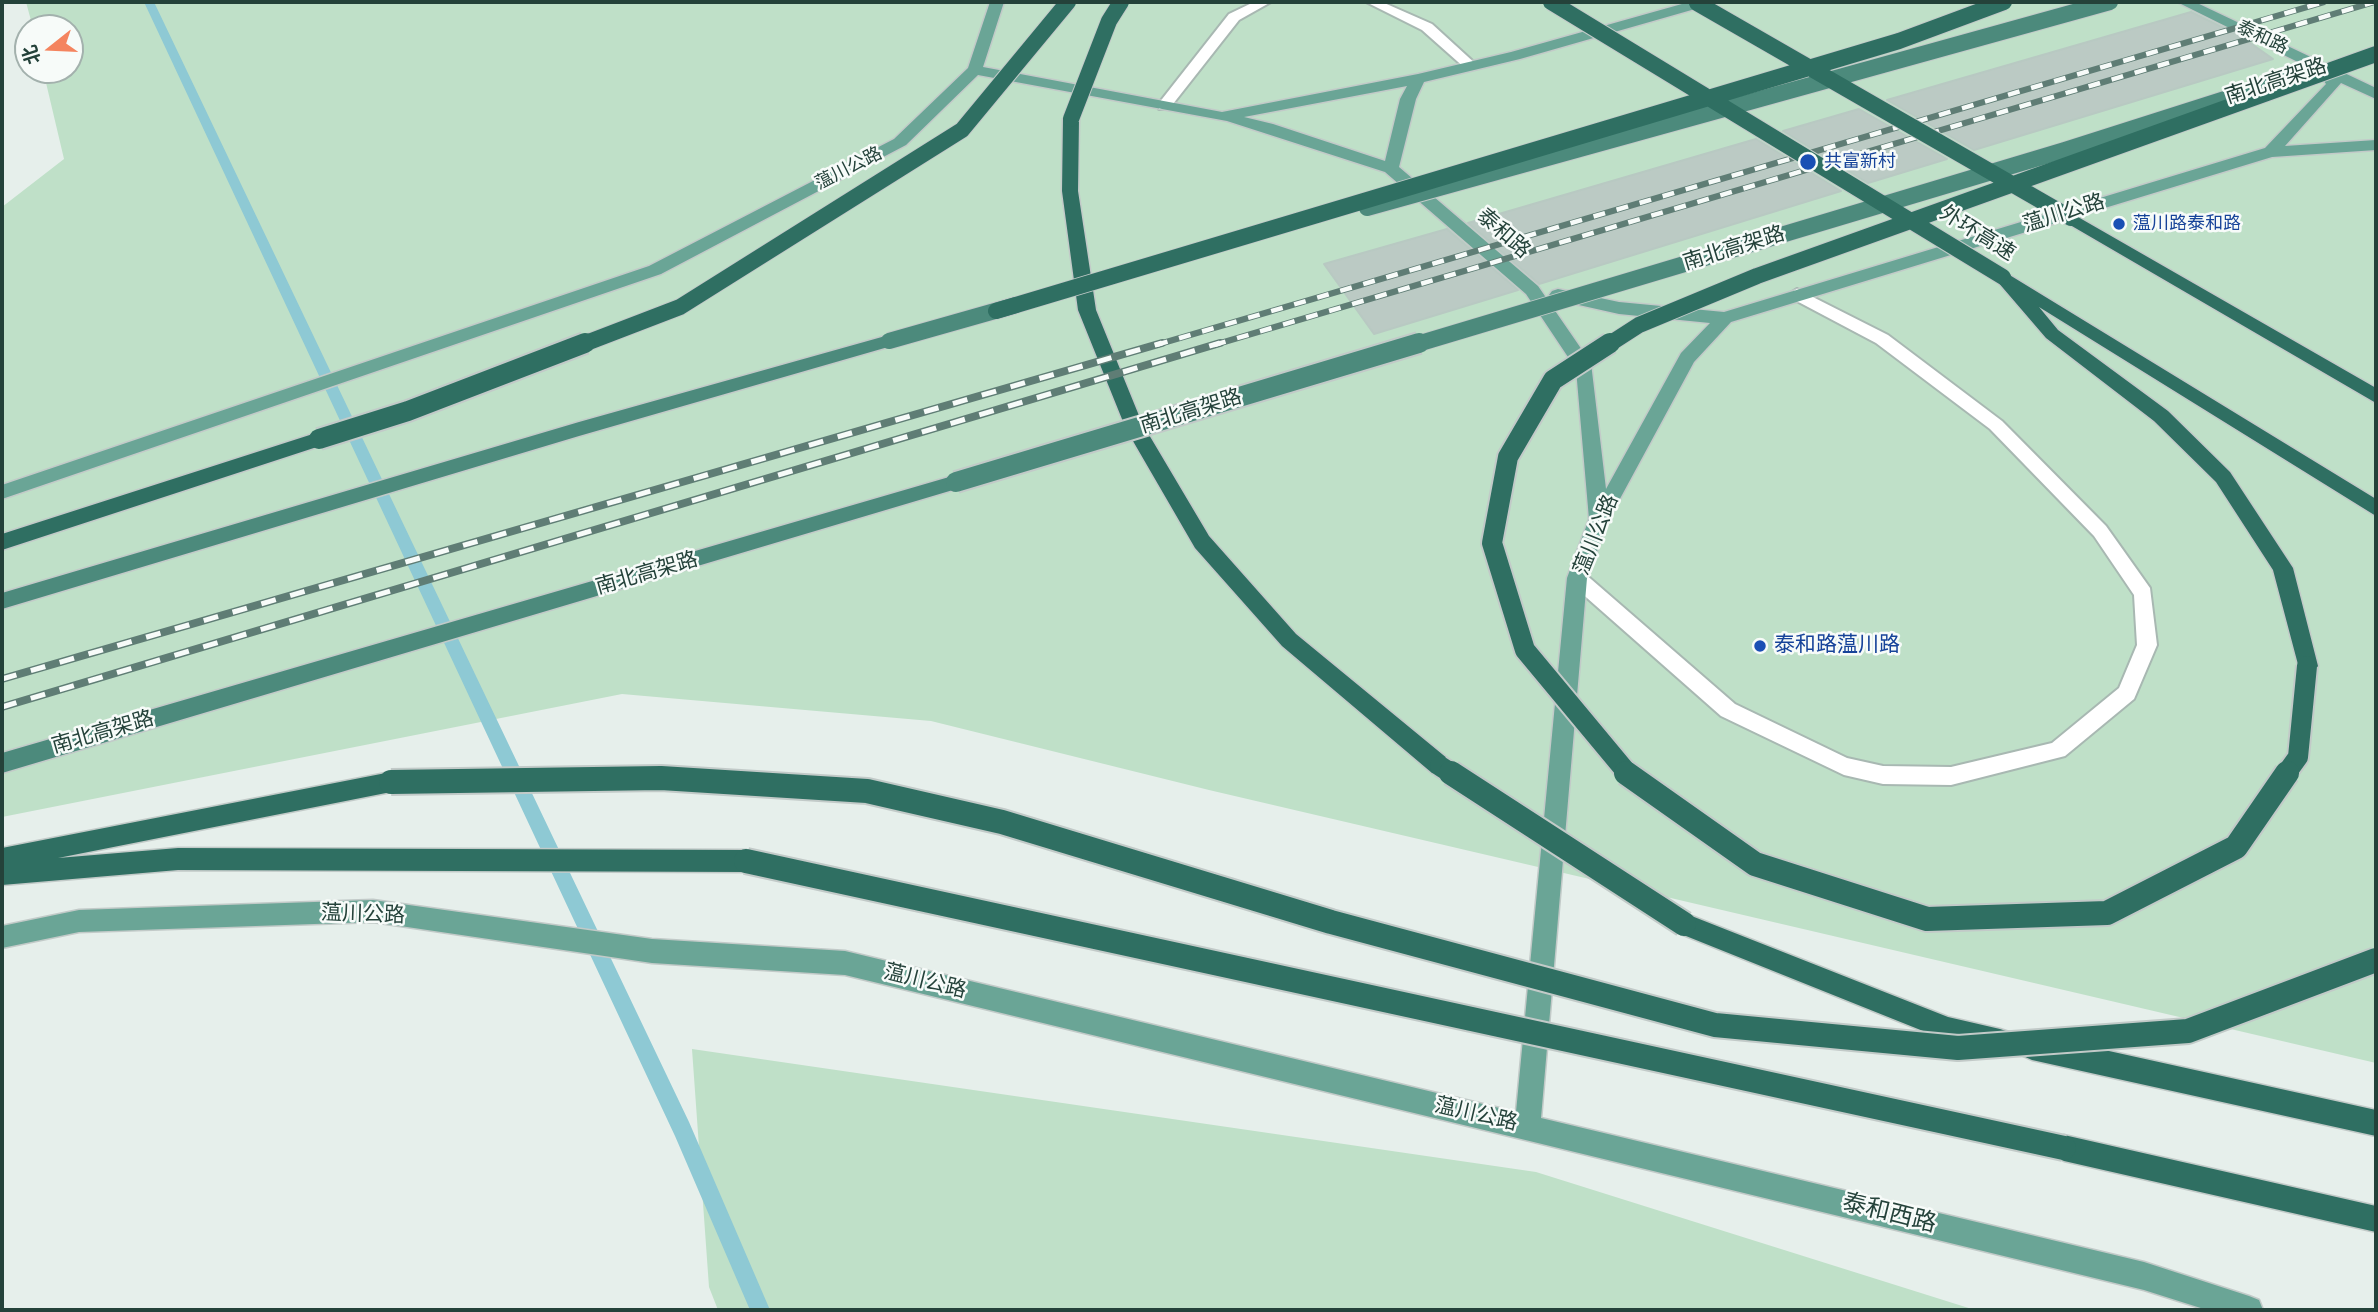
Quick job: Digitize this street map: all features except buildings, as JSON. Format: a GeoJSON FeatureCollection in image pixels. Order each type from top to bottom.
{"type":"FeatureCollection","features":[{"type":"Feature","properties":{"kind":"highway"},"geometry":{"type":"LineString","coordinates":[[2,542],[408,411],[680,307],[962,130],[1068,2]]}},
{"type":"Feature","properties":{"kind":"highway"},"geometry":{"type":"LineString","coordinates":[[1121,2],[1109,21],[1072,118],[1070,191],[1087,310],[1133,424],[1202,542],[1289,640],[1440,766],[1684,924],[1948,1029],[2376,1123]]}},
{"type":"Feature","properties":{"kind":"highway","name":"外环高速"},"geometry":{"type":"LineString","coordinates":[[1552,2],[2003,276],[2376,509]]}},
{"type":"Feature","properties":{"kind":"highway"},"geometry":{"type":"LineString","coordinates":[[1698,2],[2376,396]]}},
{"type":"Feature","properties":{"kind":"highway"},"geometry":{"type":"LineString","coordinates":[[996,311],[1899,41],[2004,2]]}},
{"type":"Feature","properties":{"kind":"highway"},"geometry":{"type":"LineString","coordinates":[[2,601],[579,429],[2110,2]]}},
{"type":"Feature","properties":{"kind":"highway"},"geometry":{"type":"LineString","coordinates":[[2003,276],[2052,334],[2161,416],[2223,477],[2283,568],[2307,666],[2298,757],[2236,847],[2107,913],[1927,919],[1755,864],[1623,771],[1525,650],[1492,543],[1508,457],[1553,380],[1639,325],[1757,276],[2376,52]]}},
{"type":"Feature","properties":{"kind":"highway","name":"南北高架路"},"geometry":{"type":"LineString","coordinates":[[2,762],[694,561],[2065,150],[2376,52]]}},
{"type":"Feature","properties":{"kind":"highway"},"geometry":{"type":"LineString","coordinates":[[2,859],[391,782],[661,778],[867,791],[1002,822],[1331,922],[1715,1026],[1958,1048],[2188,1031],[2376,960]]}},
{"type":"Feature","properties":{"kind":"highway"},"geometry":{"type":"LineString","coordinates":[[2,874],[178,859],[746,861],[2064,1148],[2376,1219]]}},
{"type":"Feature","properties":{"kind":"main road"},"geometry":{"type":"LineString","coordinates":[[997,2],[975,70],[1222,117],[1418,79],[1698,2]]}},
{"type":"Feature","properties":{"kind":"main road","name":"泰和路"},"geometry":{"type":"LineString","coordinates":[[2185,2],[2321,65],[2376,94]]}},
{"type":"Feature","properties":{"kind":"main road"},"geometry":{"type":"LineString","coordinates":[[2272,152],[2334,84],[2321,65]]}},
{"type":"Feature","properties":{"kind":"main road","name":"蕰川公路"},"geometry":{"type":"LineString","coordinates":[[2,492],[655,270],[900,142],[975,70]]}},
{"type":"Feature","properties":{"kind":"main road"},"geometry":{"type":"LineString","coordinates":[[1391,168],[1408,99],[1418,79]]}},
{"type":"Feature","properties":{"kind":"main road","name":"泰和路"},"geometry":{"type":"LineString","coordinates":[[1222,117],[1268,127],[1391,168],[1532,290],[1585,368],[1599,519]]}},
{"type":"Feature","properties":{"kind":"main road","name":"蕰川公路"},"geometry":{"type":"LineString","coordinates":[[2,937],[79,921],[373,911],[639,949],[845,963],[1527,1127],[1577,578],[1599,519],[1686,358],[1725,318],[1797,294],[2272,152],[2376,145]]}},
{"type":"Feature","properties":{"kind":"main road"},"geometry":{"type":"LineString","coordinates":[[1532,290],[1619,308],[1725,318]]}},
{"type":"Feature","properties":{"kind":"main road","name":"泰和西路"},"geometry":{"type":"LineString","coordinates":[[1527,1127],[2144,1276],[2249,1310]]}},
{"type":"Feature","properties":{"kind":"lane"},"geometry":{"type":"LineString","coordinates":[[1164,106],[1234,17],[1264,2]]}},
{"type":"Feature","properties":{"kind":"lane"},"geometry":{"type":"LineString","coordinates":[[1372,2],[1427,27],[1471,66]]}},
{"type":"Feature","properties":{"kind":"lane"},"geometry":{"type":"LineString","coordinates":[[1577,578],[1728,710],[1844,766],[1883,775],[1951,776],[2058,750],[2127,693],[2147,645],[2143,593],[2100,531],[1996,425],[1882,339],[1797,294]]}},
{"type":"Feature","properties":{"kind":"green space"},"geometry":{"type":"Polygon","coordinates":[[[26,2],[2376,2],[2376,1063],[1209,790],[931,721],[622,694],[2,817],[2,207],[64,159],[46,84],[84,84],[84,14],[29,14],[26,2]]]}},
{"type":"Feature","properties":{"kind":"green space"},"geometry":{"type":"Polygon","coordinates":[[[692,1049],[1536,1172],[1975,1310],[718,1310],[709,1287],[692,1049]]]}},
{"type":"Feature","properties":{"kind":"waterway"},"geometry":{"type":"LineString","coordinates":[[149,2],[682,1129],[760,1310]]}},
{"type":"Feature","properties":{"kind":"railway"},"geometry":{"type":"LineString","coordinates":[[1156,345],[2324,2]]}},
{"type":"Feature","properties":{"kind":"railway"},"geometry":{"type":"LineString","coordinates":[[1214,345],[2374,2]]}},
{"type":"Feature","properties":{"kind":"railway"},"geometry":{"type":"LineString","coordinates":[[2,679],[1162,343]]}},
{"type":"Feature","properties":{"kind":"railway"},"geometry":{"type":"LineString","coordinates":[[2,707],[1220,343]]}},
{"type":"Feature","properties":{"kind":"place","name":"共富新村"},"geometry":{"type":"Point","coordinates":[1808,162]}},
{"type":"Feature","properties":{"kind":"place","name":"蕰川路泰和路"},"geometry":{"type":"Point","coordinates":[2119,224]}},
{"type":"Feature","properties":{"kind":"place","name":"泰和路蕰川路"},"geometry":{"type":"Point","coordinates":[1760,646]}}]}
